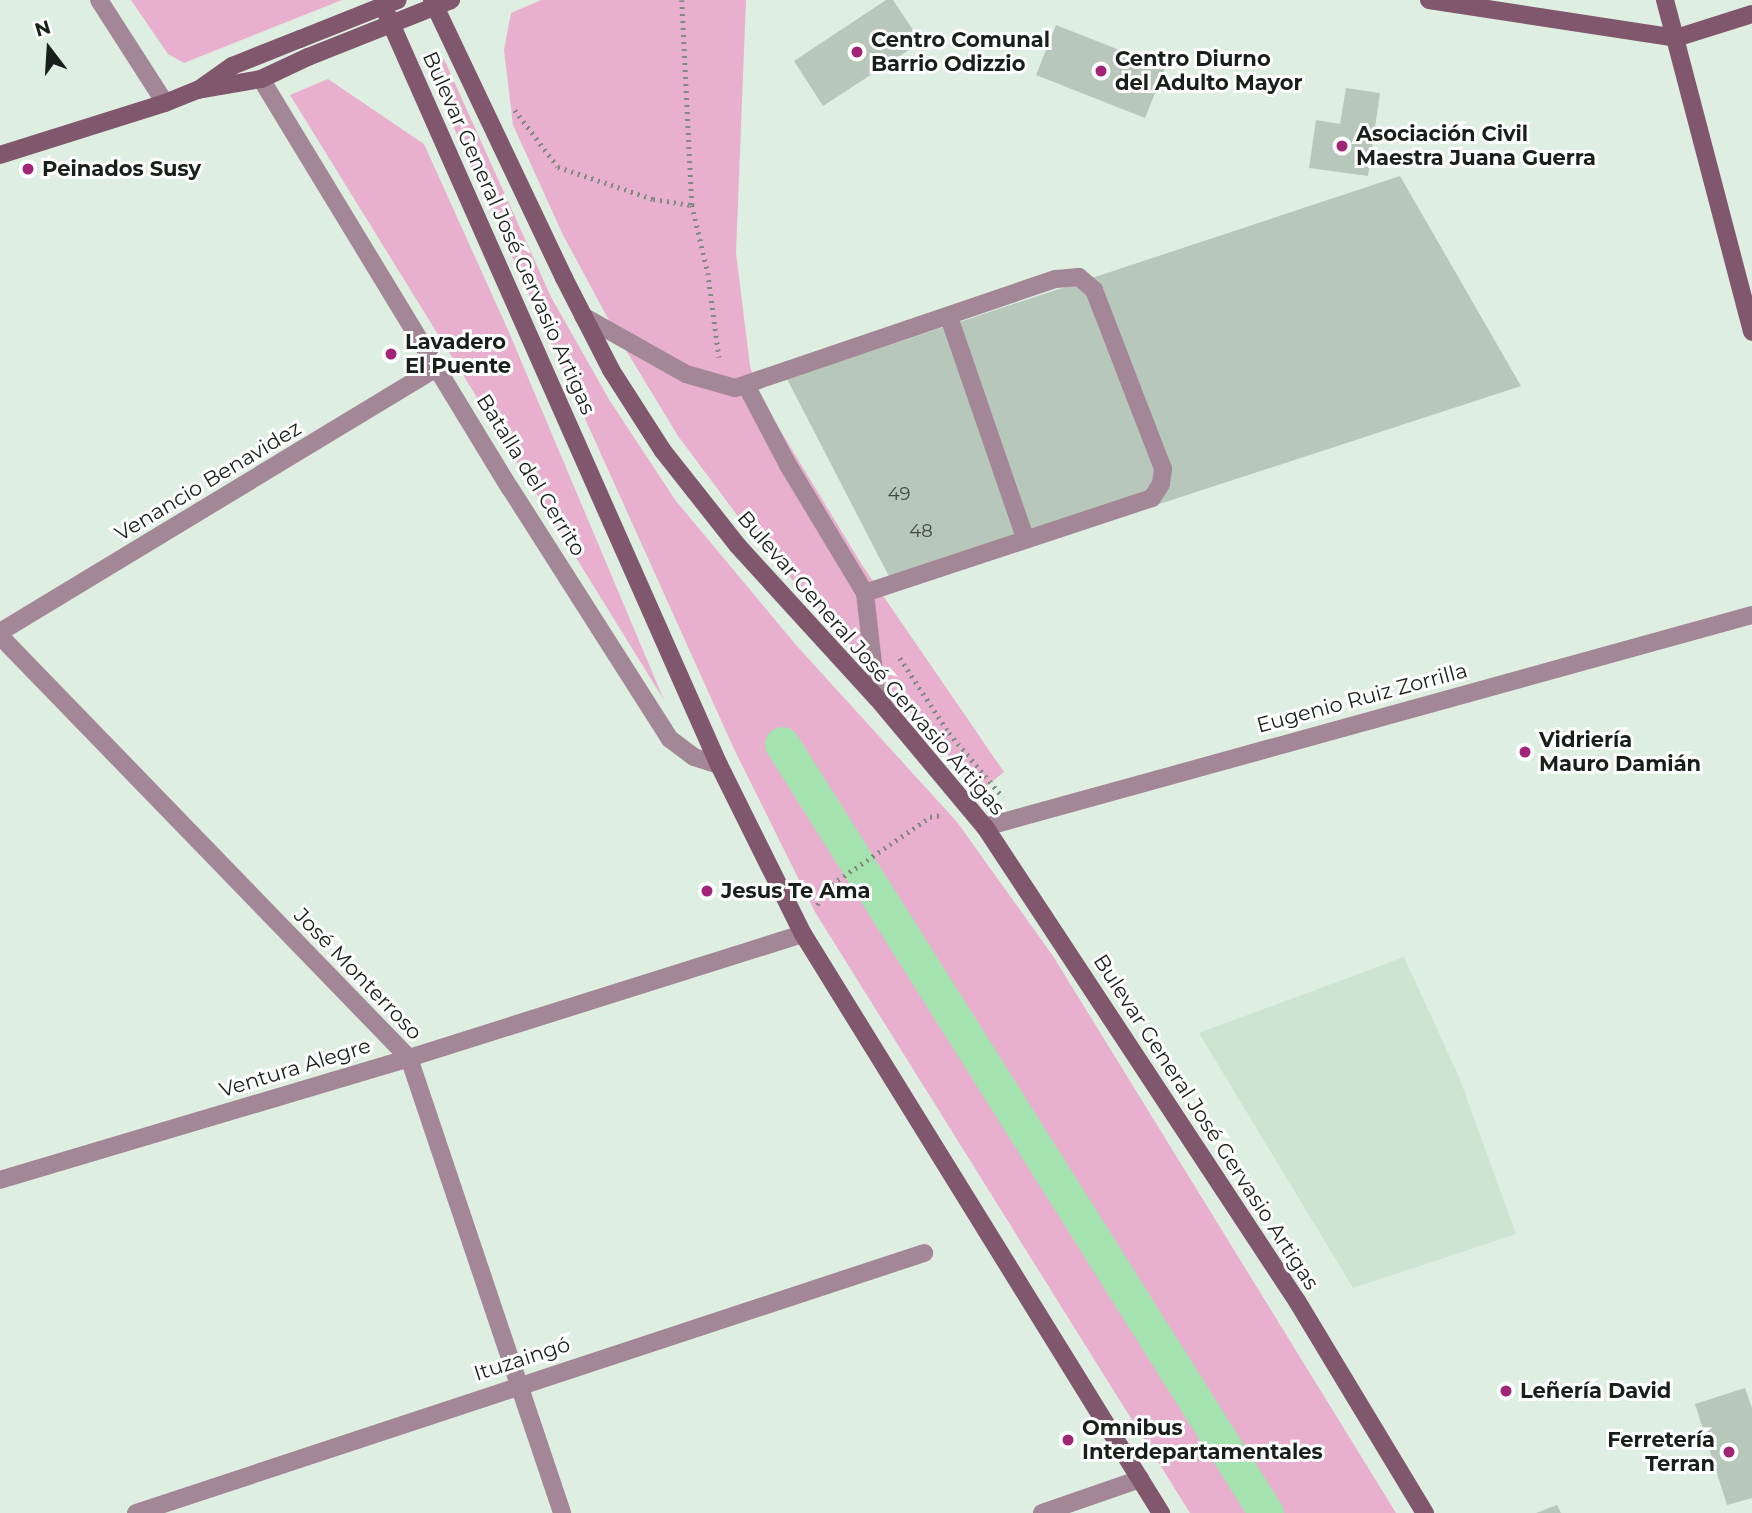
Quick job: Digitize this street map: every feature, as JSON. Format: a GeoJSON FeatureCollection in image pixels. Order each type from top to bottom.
{"type":"FeatureCollection","features":[{"type":"Feature","properties":{"kind":"main road","name":"Bulevar General José Gervasio Artigas"},"geometry":{"type":"LineString","coordinates":[[381,0],[719,765],[803,934],[1161,1513]]}},
{"type":"Feature","properties":{"kind":"main road"},"geometry":{"type":"LineString","coordinates":[[198,90],[232,66],[398,0]]}},
{"type":"Feature","properties":{"kind":"main road","name":"Bulevar General José Gervasio Artigas"},"geometry":{"type":"LineString","coordinates":[[432,0],[583,316],[663,451],[747,556],[877,698],[985,827],[1297,1301],[1425,1513]]}},
{"type":"Feature","properties":{"kind":"main road"},"geometry":{"type":"LineString","coordinates":[[0,155],[198,90],[261,79],[308,57],[452,0]]}},
{"type":"Feature","properties":{"kind":"main road"},"geometry":{"type":"LineString","coordinates":[[1429,0],[1676,38],[1752,14]]}},
{"type":"Feature","properties":{"kind":"main road"},"geometry":{"type":"LineString","coordinates":[[1665,0],[1752,332]]}},
{"type":"Feature","properties":{"kind":"street"},"geometry":{"type":"LineString","coordinates":[[99,0],[164,103]]}},
{"type":"Feature","properties":{"kind":"street","name":"Batalla del Cerrito"},"geometry":{"type":"LineString","coordinates":[[261,79],[670,739],[694,757],[719,765]]}},
{"type":"Feature","properties":{"kind":"street"},"geometry":{"type":"LineString","coordinates":[[583,316],[687,374],[726,388],[747,387],[1056,279],[1079,278],[1094,290],[1163,469],[1161,484],[1152,498],[865,593]]}},
{"type":"Feature","properties":{"kind":"street"},"geometry":{"type":"LineString","coordinates":[[948,317],[1025,538]]}},
{"type":"Feature","properties":{"kind":"street","name":"Venancio Benavidez"},"geometry":{"type":"LineString","coordinates":[[0,634],[439,367]]}},
{"type":"Feature","properties":{"kind":"street"},"geometry":{"type":"LineString","coordinates":[[747,387],[788,465],[865,593],[877,698]]}},
{"type":"Feature","properties":{"kind":"street","name":"Eugenio Ruiz Zorrilla"},"geometry":{"type":"LineString","coordinates":[[985,827],[1752,615]]}},
{"type":"Feature","properties":{"kind":"street","name":"José Monterroso"},"geometry":{"type":"LineString","coordinates":[[0,634],[409,1058],[562,1513]]}},
{"type":"Feature","properties":{"kind":"street","name":"Ventura Alegre"},"geometry":{"type":"LineString","coordinates":[[0,1180],[409,1058],[803,934]]}},
{"type":"Feature","properties":{"kind":"street","name":"Ituzaingó"},"geometry":{"type":"LineString","coordinates":[[136,1513],[520,1384],[924,1253]]}},
{"type":"Feature","properties":{"kind":"street"},"geometry":{"type":"LineString","coordinates":[[1042,1513],[1140,1479]]}},
{"type":"Feature","properties":{"kind":"path"},"geometry":{"type":"LineString","coordinates":[[509,102],[558,167],[653,199],[691,205]]}},
{"type":"Feature","properties":{"kind":"path"},"geometry":{"type":"LineString","coordinates":[[826,888],[930,817]]}},
{"type":"Feature","properties":{"kind":"shaded area"},"geometry":{"type":"Polygon","coordinates":[[[131,0],[342,0],[184,63],[168,54],[131,0]]]}},
{"type":"Feature","properties":{"kind":"shaded area"},"geometry":{"type":"Polygon","coordinates":[[[541,0],[746,0],[736,253],[750,366],[760,397],[862,565],[1004,772],[980,791],[749,531],[678,436],[618,337],[563,235],[513,125],[504,50],[511,13],[541,0]]]}},
{"type":"Feature","properties":{"kind":"shaded area"},"geometry":{"type":"Polygon","coordinates":[[[444,59],[551,297],[610,401],[676,501],[796,645],[957,822],[1053,956],[1396,1513],[1190,1513],[815,912],[734,749],[426,66],[444,59]]]}},
{"type":"Feature","properties":{"kind":"shaded area"},"geometry":{"type":"Polygon","coordinates":[[[328,79],[424,144],[508,330],[664,700],[290,95],[328,79]]]}},
{"type":"Feature","properties":{"kind":"shaded area"},"geometry":{"type":"Polygon","coordinates":[[[1404,957],[1459,1077],[1516,1234],[1353,1288],[1199,1033],[1404,957]]]}},
{"type":"Feature","properties":{"kind":"building","name":"Centro Comunal Barrio Odizzio"},"geometry":{"type":"Polygon","coordinates":[[[886,0],[893,0],[921,42],[823,106],[794,61],[886,0]]]}},
{"type":"Feature","properties":{"kind":"building","name":"Centro Diurno del Adulto Mayor"},"geometry":{"type":"Polygon","coordinates":[[[1056,25],[1165,68],[1145,118],[1036,75],[1056,25]]]}},
{"type":"Feature","properties":{"kind":"building","name":"Asociación Civil Maestra Juana Guerra"},"geometry":{"type":"Polygon","coordinates":[[[1346,88],[1380,93],[1368,176],[1309,168],[1316,120],[1340,124],[1346,88]]]}},
{"type":"Feature","properties":{"kind":"building"},"geometry":{"type":"Polygon","coordinates":[[[1400,176],[1521,386],[896,590],[787,379],[1400,176]]]}},
{"type":"Feature","properties":{"kind":"building"},"geometry":{"type":"Polygon","coordinates":[[[1745,1388],[1752,1408],[1752,1498],[1727,1505],[1695,1404],[1745,1388]]]}},
{"type":"Feature","properties":{"kind":"building"},"geometry":{"type":"Polygon","coordinates":[[[1557,1505],[1561,1513],[1536,1513],[1557,1505]]]}},
{"type":"Feature","properties":{"kind":"waterway"},"geometry":{"type":"LineString","coordinates":[[782,744],[1266,1513]]}},
{"type":"Feature","properties":{"kind":"place","name":"Centro Comunal Barrio Odizzio"},"geometry":{"type":"Point","coordinates":[857,52]}},
{"type":"Feature","properties":{"kind":"place","name":"Centro Diurno del Adulto Mayor"},"geometry":{"type":"Point","coordinates":[1101,71]}},
{"type":"Feature","properties":{"kind":"place","name":"Asociación Civil Maestra Juana Guerra"},"geometry":{"type":"Point","coordinates":[1342,146]}},
{"type":"Feature","properties":{"kind":"place","name":"Peinados Susy"},"geometry":{"type":"Point","coordinates":[28,169]}},
{"type":"Feature","properties":{"kind":"place","name":"Lavadero El Puente"},"geometry":{"type":"Point","coordinates":[391,354]}},
{"type":"Feature","properties":{"kind":"place","name":"Vidriería Mauro Damián"},"geometry":{"type":"Point","coordinates":[1525,752]}},
{"type":"Feature","properties":{"kind":"place","name":"Jesus Te Ama"},"geometry":{"type":"Point","coordinates":[707,891]}},
{"type":"Feature","properties":{"kind":"place","name":"Leñería David"},"geometry":{"type":"Point","coordinates":[1506,1391]}},
{"type":"Feature","properties":{"kind":"place","name":"Omnibus Interdepartamentales"},"geometry":{"type":"Point","coordinates":[1068,1440]}},
{"type":"Feature","properties":{"kind":"place","name":"Ferretería Terran"},"geometry":{"type":"Point","coordinates":[1729,1452]}}]}
